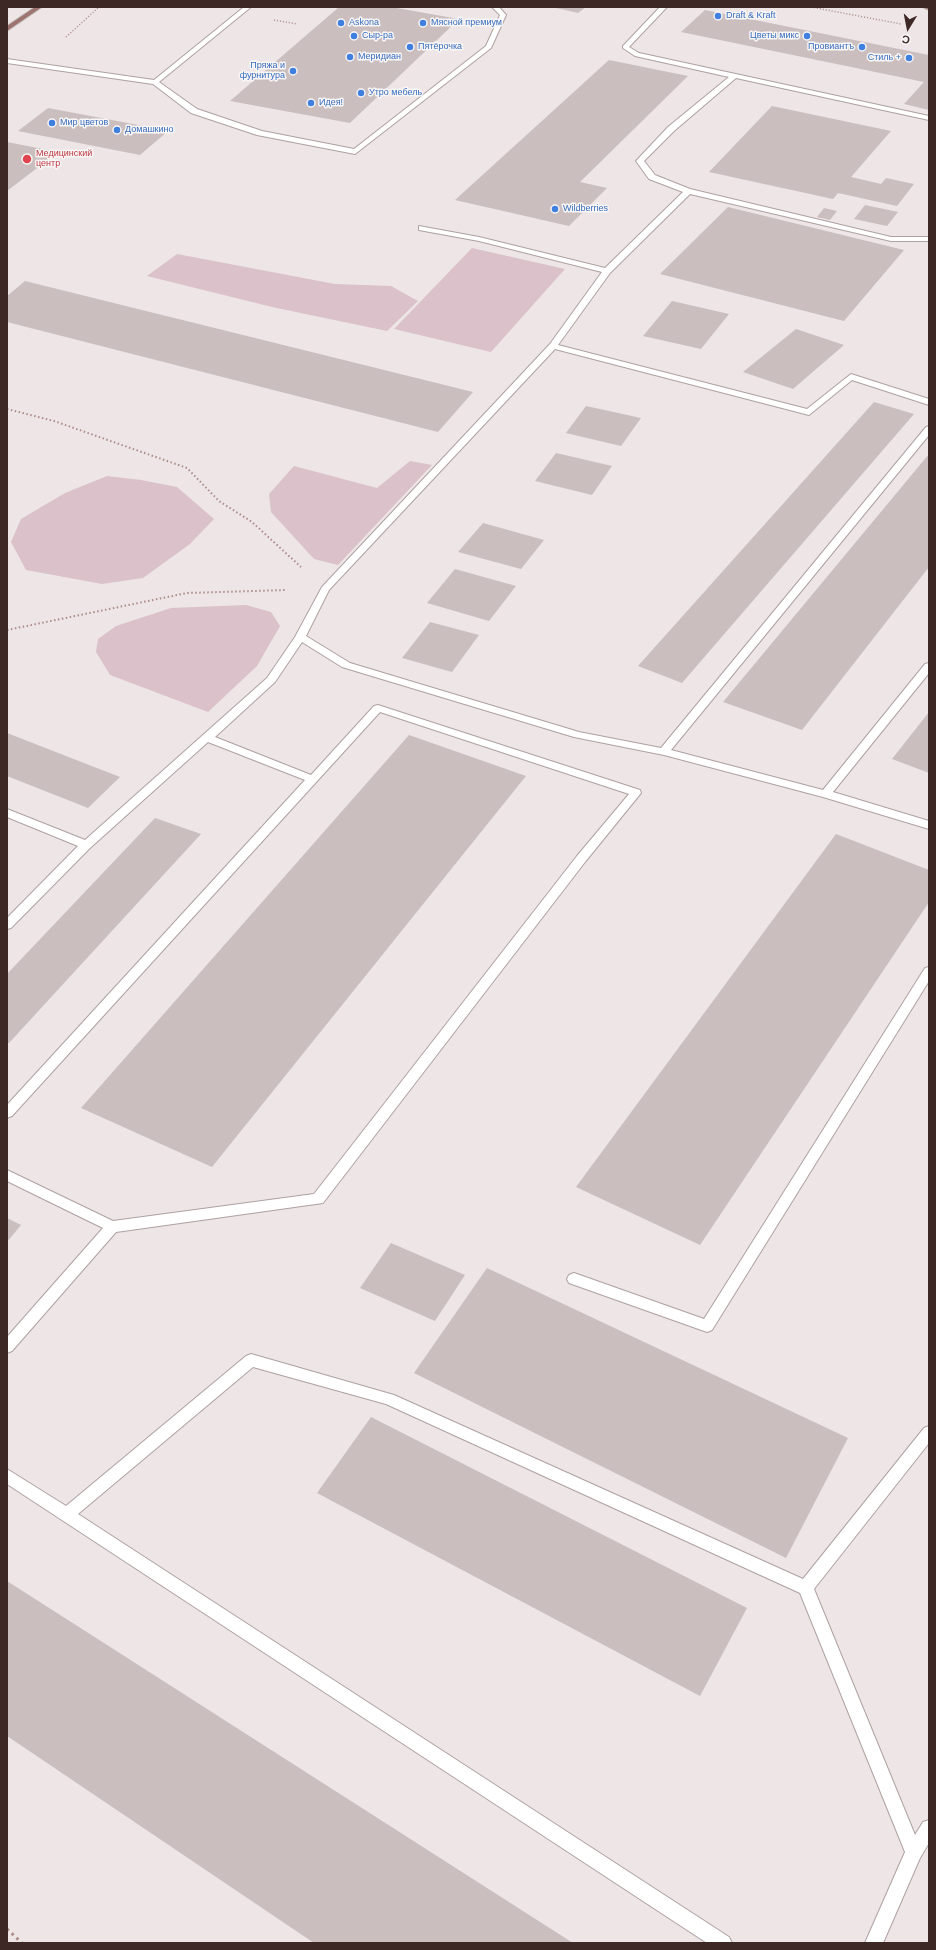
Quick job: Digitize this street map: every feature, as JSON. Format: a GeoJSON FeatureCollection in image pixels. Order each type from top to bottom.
{"type":"FeatureCollection","features":[{"type":"Feature","properties":{"kind":"main road"},"geometry":{"type":"LineString","coordinates":[[7,30],[39,7]]}},
{"type":"Feature","properties":{"kind":"lane"},"geometry":{"type":"LineString","coordinates":[[155,82],[248,7]]}},
{"type":"Feature","properties":{"kind":"lane"},"geometry":{"type":"LineString","coordinates":[[7,61],[155,82],[194,111],[260,133],[355,152],[490,47],[503,15],[495,7]]}},
{"type":"Feature","properties":{"kind":"lane"},"geometry":{"type":"LineString","coordinates":[[664,7],[625,47],[637,55],[733,77],[929,118]]}},
{"type":"Feature","properties":{"kind":"lane"},"geometry":{"type":"LineString","coordinates":[[733,77],[671,129],[640,161],[652,178],[688,191],[891,239],[929,239]]}},
{"type":"Feature","properties":{"kind":"lane"},"geometry":{"type":"LineString","coordinates":[[7,925],[86,845],[271,680],[300,637],[325,589],[553,346],[607,271],[688,191]]}},
{"type":"Feature","properties":{"kind":"lane"},"geometry":{"type":"LineString","coordinates":[[422,228],[479,239],[607,271]]}},
{"type":"Feature","properties":{"kind":"lane"},"geometry":{"type":"LineString","coordinates":[[553,346],[809,412],[852,377],[929,402]]}},
{"type":"Feature","properties":{"kind":"lane"},"geometry":{"type":"LineString","coordinates":[[664,752],[929,429]]}},
{"type":"Feature","properties":{"kind":"lane"},"geometry":{"type":"LineString","coordinates":[[300,637],[346,665],[578,735],[664,752],[826,794],[929,825]]}},
{"type":"Feature","properties":{"kind":"lane"},"geometry":{"type":"LineString","coordinates":[[826,794],[929,666]]}},
{"type":"Feature","properties":{"kind":"lane"},"geometry":{"type":"LineString","coordinates":[[7,1113],[378,708],[636,793],[581,859],[318,1199],[112,1227],[7,1175]]}},
{"type":"Feature","properties":{"kind":"lane"},"geometry":{"type":"LineString","coordinates":[[206,738],[312,779]]}},
{"type":"Feature","properties":{"kind":"lane"},"geometry":{"type":"LineString","coordinates":[[7,813],[86,845]]}},
{"type":"Feature","properties":{"kind":"lane"},"geometry":{"type":"LineString","coordinates":[[574,1279],[707,1326],[929,971]]}},
{"type":"Feature","properties":{"kind":"lane"},"geometry":{"type":"LineString","coordinates":[[7,1347],[112,1227]]}},
{"type":"Feature","properties":{"kind":"lane"},"geometry":{"type":"LineString","coordinates":[[67,1514],[251,1360],[390,1399],[806,1588],[914,1852]]}},
{"type":"Feature","properties":{"kind":"lane"},"geometry":{"type":"LineString","coordinates":[[806,1588],[929,1432]]}},
{"type":"Feature","properties":{"kind":"lane"},"geometry":{"type":"LineString","coordinates":[[7,1476],[723,1943]]}},
{"type":"Feature","properties":{"kind":"lane"},"geometry":{"type":"LineString","coordinates":[[874,1943],[914,1852],[929,1828]]}},
{"type":"Feature","properties":{"kind":"path"},"geometry":{"type":"LineString","coordinates":[[811,7],[906,25]]}},
{"type":"Feature","properties":{"kind":"path"},"geometry":{"type":"LineString","coordinates":[[7,409],[54,421],[187,468],[219,501],[252,522],[325,589]]}},
{"type":"Feature","properties":{"kind":"path"},"geometry":{"type":"LineString","coordinates":[[7,630],[187,593],[325,589]]}},
{"type":"Feature","properties":{"kind":"path"},"geometry":{"type":"LineString","coordinates":[[7,1929],[22,1943]]}},
{"type":"Feature","properties":{"kind":"shaded area"},"geometry":{"type":"Polygon","coordinates":[[[472,248],[565,269],[491,352],[394,329],[472,248]]]}},
{"type":"Feature","properties":{"kind":"shaded area"},"geometry":{"type":"Polygon","coordinates":[[[177,254],[335,284],[391,286],[418,301],[387,331],[272,307],[147,276],[177,254]]]}},
{"type":"Feature","properties":{"kind":"shaded area"},"geometry":{"type":"Polygon","coordinates":[[[410,461],[432,465],[338,565],[314,559],[271,512],[269,494],[294,466],[377,488],[410,461]]]}},
{"type":"Feature","properties":{"kind":"shaded area"},"geometry":{"type":"Polygon","coordinates":[[[107,476],[141,480],[177,487],[214,519],[190,544],[143,578],[102,584],[26,570],[11,542],[21,519],[65,493],[107,476]]]}},
{"type":"Feature","properties":{"kind":"shaded area"},"geometry":{"type":"Polygon","coordinates":[[[246,605],[271,612],[280,626],[257,666],[208,712],[110,675],[96,652],[98,639],[116,626],[171,608],[246,605]]]}},
{"type":"Feature","properties":{"kind":"building","name":"Меридиан"},"geometry":{"type":"Polygon","coordinates":[[[339,7],[391,7],[459,19],[350,123],[230,101],[339,7]]]}},
{"type":"Feature","properties":{"kind":"building"},"geometry":{"type":"Polygon","coordinates":[[[552,7],[586,7],[578,13],[552,7]]]}},
{"type":"Feature","properties":{"kind":"building"},"geometry":{"type":"Polygon","coordinates":[[[705,10],[929,55],[929,110],[904,104],[924,82],[681,32],[705,10]]]}},
{"type":"Feature","properties":{"kind":"building"},"geometry":{"type":"Polygon","coordinates":[[[609,60],[688,76],[580,182],[607,188],[569,226],[455,200],[609,60]]]}},
{"type":"Feature","properties":{"kind":"building"},"geometry":{"type":"Polygon","coordinates":[[[772,106],[891,131],[851,177],[881,184],[886,178],[914,184],[897,206],[838,193],[833,199],[709,172],[772,106]]]}},
{"type":"Feature","properties":{"kind":"building"},"geometry":{"type":"Polygon","coordinates":[[[48,108],[168,131],[140,155],[18,131],[48,108]]]}},
{"type":"Feature","properties":{"kind":"building"},"geometry":{"type":"Polygon","coordinates":[[[7,142],[58,152],[7,191],[7,142]]]}},
{"type":"Feature","properties":{"kind":"building"},"geometry":{"type":"Polygon","coordinates":[[[865,205],[898,212],[887,226],[854,219],[865,205]]]}},
{"type":"Feature","properties":{"kind":"building"},"geometry":{"type":"Polygon","coordinates":[[[728,207],[904,250],[844,321],[660,274],[728,207]]]}},
{"type":"Feature","properties":{"kind":"building"},"geometry":{"type":"Polygon","coordinates":[[[824,208],[837,211],[830,220],[817,217],[824,208]]]}},
{"type":"Feature","properties":{"kind":"building"},"geometry":{"type":"Polygon","coordinates":[[[25,281],[473,392],[438,432],[7,322],[7,296],[25,281]]]}},
{"type":"Feature","properties":{"kind":"building"},"geometry":{"type":"Polygon","coordinates":[[[672,301],[729,314],[701,349],[643,336],[672,301]]]}},
{"type":"Feature","properties":{"kind":"building"},"geometry":{"type":"Polygon","coordinates":[[[796,329],[844,345],[793,389],[743,372],[796,329]]]}},
{"type":"Feature","properties":{"kind":"building"},"geometry":{"type":"Polygon","coordinates":[[[874,402],[914,414],[682,683],[638,666],[874,402]]]}},
{"type":"Feature","properties":{"kind":"building"},"geometry":{"type":"Polygon","coordinates":[[[586,406],[641,418],[621,446],[566,433],[586,406]]]}},
{"type":"Feature","properties":{"kind":"building"},"geometry":{"type":"Polygon","coordinates":[[[556,453],[612,466],[592,495],[535,481],[556,453]]]}},
{"type":"Feature","properties":{"kind":"building"},"geometry":{"type":"Polygon","coordinates":[[[929,454],[929,567],[802,730],[723,702],[929,454]]]}},
{"type":"Feature","properties":{"kind":"building"},"geometry":{"type":"Polygon","coordinates":[[[483,523],[544,540],[521,569],[458,552],[483,523]]]}},
{"type":"Feature","properties":{"kind":"building"},"geometry":{"type":"Polygon","coordinates":[[[455,569],[516,586],[489,621],[427,603],[455,569]]]}},
{"type":"Feature","properties":{"kind":"building"},"geometry":{"type":"Polygon","coordinates":[[[430,622],[479,635],[452,672],[402,658],[430,622]]]}},
{"type":"Feature","properties":{"kind":"building"},"geometry":{"type":"Polygon","coordinates":[[[929,712],[929,773],[892,759],[929,712]]]}},
{"type":"Feature","properties":{"kind":"building"},"geometry":{"type":"Polygon","coordinates":[[[7,733],[120,777],[88,808],[7,776],[7,733]]]}},
{"type":"Feature","properties":{"kind":"building"},"geometry":{"type":"Polygon","coordinates":[[[409,735],[526,776],[212,1167],[81,1108],[409,735]]]}},
{"type":"Feature","properties":{"kind":"building"},"geometry":{"type":"Polygon","coordinates":[[[155,818],[201,834],[9,1043],[7,1043],[7,974],[155,818]]]}},
{"type":"Feature","properties":{"kind":"building"},"geometry":{"type":"Polygon","coordinates":[[[836,834],[929,870],[929,902],[700,1245],[576,1187],[836,834]]]}},
{"type":"Feature","properties":{"kind":"building"},"geometry":{"type":"Polygon","coordinates":[[[7,1218],[21,1225],[7,1242],[7,1218]]]}},
{"type":"Feature","properties":{"kind":"building"},"geometry":{"type":"Polygon","coordinates":[[[391,1243],[465,1275],[435,1321],[360,1288],[391,1243]]]}},
{"type":"Feature","properties":{"kind":"building"},"geometry":{"type":"Polygon","coordinates":[[[487,1268],[848,1438],[786,1558],[414,1373],[487,1268]]]}},
{"type":"Feature","properties":{"kind":"building"},"geometry":{"type":"Polygon","coordinates":[[[371,1417],[747,1608],[700,1696],[317,1493],[371,1417]]]}},
{"type":"Feature","properties":{"kind":"building"},"geometry":{"type":"Polygon","coordinates":[[[7,1581],[573,1943],[314,1943],[7,1736],[7,1581]]]}},
{"type":"Feature","properties":{"kind":"place","name":"Draft & Kraft"},"geometry":{"type":"Point","coordinates":[718,16]}},
{"type":"Feature","properties":{"kind":"place","name":"Askona"},"geometry":{"type":"Point","coordinates":[341,23]}},
{"type":"Feature","properties":{"kind":"place","name":"Мясной премиум"},"geometry":{"type":"Point","coordinates":[423,23]}},
{"type":"Feature","properties":{"kind":"place","name":"Сыр-ра"},"geometry":{"type":"Point","coordinates":[354,36]}},
{"type":"Feature","properties":{"kind":"place","name":"Цветы микс"},"geometry":{"type":"Point","coordinates":[807,36]}},
{"type":"Feature","properties":{"kind":"place","name":"Пятёрочка"},"geometry":{"type":"Point","coordinates":[410,47]}},
{"type":"Feature","properties":{"kind":"place","name":"Провиантъ"},"geometry":{"type":"Point","coordinates":[862,47]}},
{"type":"Feature","properties":{"kind":"place","name":"Меридиан"},"geometry":{"type":"Point","coordinates":[350,57]}},
{"type":"Feature","properties":{"kind":"place","name":"Стиль +"},"geometry":{"type":"Point","coordinates":[909,58]}},
{"type":"Feature","properties":{"kind":"place","name":"Пряжа и фурнитура"},"geometry":{"type":"Point","coordinates":[293,71]}},
{"type":"Feature","properties":{"kind":"place","name":"Утро мебель"},"geometry":{"type":"Point","coordinates":[361,93]}},
{"type":"Feature","properties":{"kind":"place","name":"Идея!"},"geometry":{"type":"Point","coordinates":[311,103]}},
{"type":"Feature","properties":{"kind":"place","name":"Мир цветов"},"geometry":{"type":"Point","coordinates":[52,123]}},
{"type":"Feature","properties":{"kind":"place","name":"Домашкино"},"geometry":{"type":"Point","coordinates":[117,130]}},
{"type":"Feature","properties":{"kind":"place","name":"Медицинский центр"},"geometry":{"type":"Point","coordinates":[27,159]}},
{"type":"Feature","properties":{"kind":"place","name":"Wildberries"},"geometry":{"type":"Point","coordinates":[555,209]}}]}
